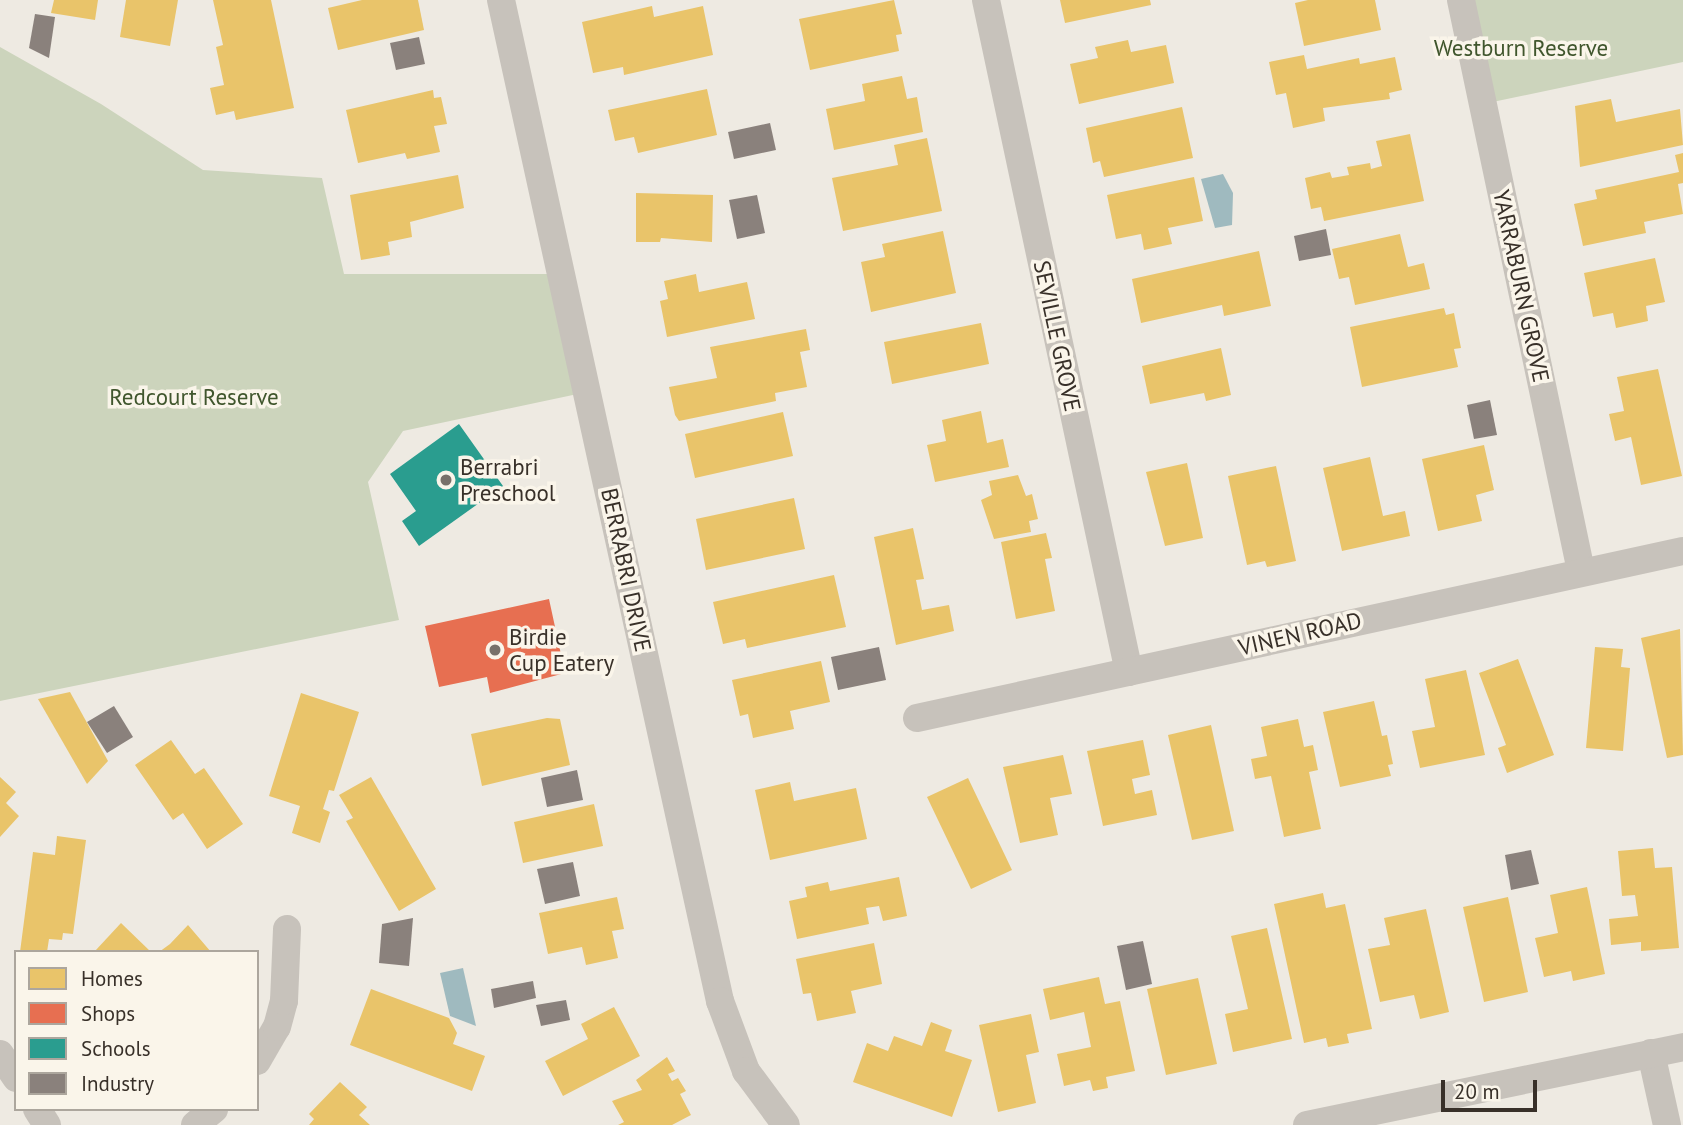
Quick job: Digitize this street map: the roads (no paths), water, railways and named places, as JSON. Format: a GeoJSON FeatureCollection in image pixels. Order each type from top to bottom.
{"type":"FeatureCollection","features":[{"type":"Feature","properties":{"kind":"street","name":"BERRABRI DRIVE"},"geometry":{"type":"LineString","coordinates":[[501,0],[720,1001],[746,1071],[786,1125]]}},
{"type":"Feature","properties":{"kind":"street","name":"SEVILLE GROVE"},"geometry":{"type":"LineString","coordinates":[[986,0],[1129,673]]}},
{"type":"Feature","properties":{"kind":"street","name":"YARRABURN GROVE"},"geometry":{"type":"LineString","coordinates":[[1461,0],[1581,572]]}},
{"type":"Feature","properties":{"kind":"street","name":"VINEN ROAD"},"geometry":{"type":"LineString","coordinates":[[917,718],[1683,551]]}},
{"type":"Feature","properties":{"kind":"street"},"geometry":{"type":"LineString","coordinates":[[259,1058],[277,1027],[284,1001],[287,929]]}},
{"type":"Feature","properties":{"kind":"street"},"geometry":{"type":"LineString","coordinates":[[1307,1125],[1683,1047]]}},
{"type":"Feature","properties":{"kind":"street"},"geometry":{"type":"LineString","coordinates":[[1651,1053],[1667,1125]]}},
{"type":"Feature","properties":{"kind":"street"},"geometry":{"type":"LineString","coordinates":[[0,1054],[14,1075]]}},
{"type":"Feature","properties":{"kind":"street"},"geometry":{"type":"LineString","coordinates":[[195,1125],[212,1111]]}},
{"type":"Feature","properties":{"kind":"water"},"geometry":{"type":"Polygon","coordinates":[[[1223,174],[1233,193],[1232,225],[1215,228],[1201,179],[1223,174]]]}},
{"type":"Feature","properties":{"kind":"water"},"geometry":{"type":"Polygon","coordinates":[[[463,968],[476,1026],[450,1016],[440,973],[463,968]]]}},
{"type":"Feature","properties":{"kind":"place","name":"Berrabri Preschool"},"geometry":{"type":"Point","coordinates":[446,480]}},
{"type":"Feature","properties":{"kind":"place","name":"Birdie Cup Eatery"},"geometry":{"type":"Point","coordinates":[495,650]}},
{"type":"Feature","properties":{"kind":"park label","name":"Westburn Reserve"},"geometry":{"type":"Point","coordinates":[1521,48]}},
{"type":"Feature","properties":{"kind":"park label","name":"Redcourt Reserve"},"geometry":{"type":"Point","coordinates":[194,397]}}]}
